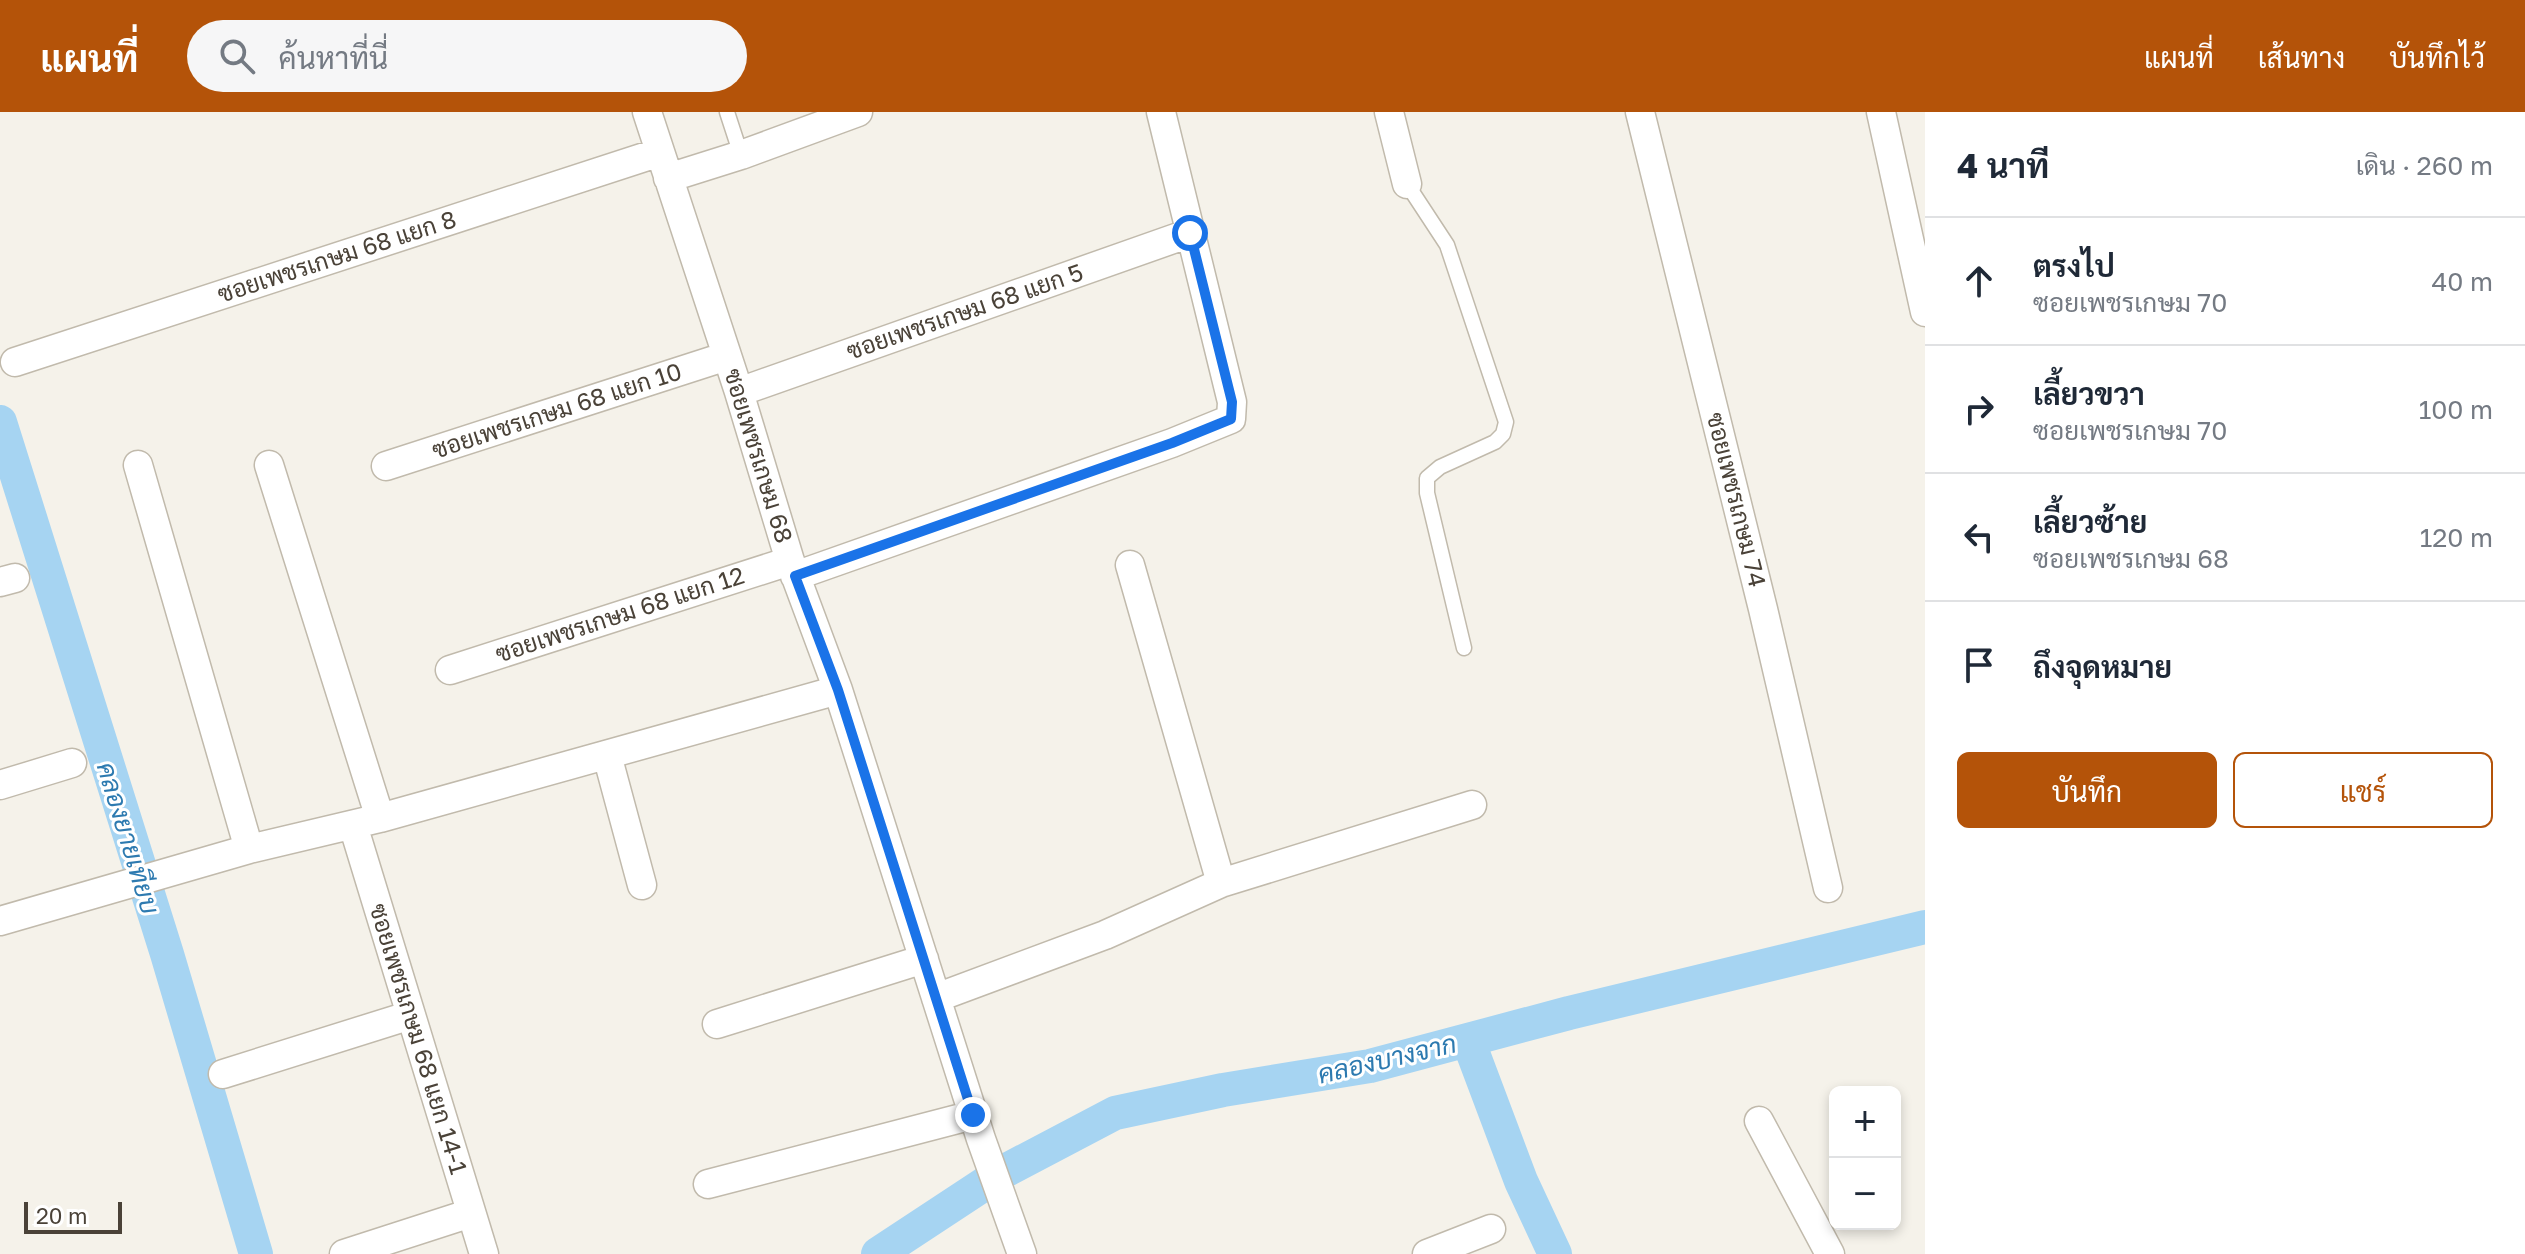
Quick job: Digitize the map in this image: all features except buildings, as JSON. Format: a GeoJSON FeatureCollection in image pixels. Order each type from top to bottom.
{"type":"FeatureCollection","features":[{"type":"Feature","properties":{"kind":"street","name":"ซอยเพชรเกษม 68"},"geometry":{"type":"LineString","coordinates":[[647,112],[793,568],[838,690],[1018,1246]]}},
{"type":"Feature","properties":{"kind":"street","name":"ซอยเพชรเกษม 68 แยก 8"},"geometry":{"type":"LineString","coordinates":[[15,362],[664,165],[741,155],[858,112]]}},
{"type":"Feature","properties":{"kind":"street"},"geometry":{"type":"LineString","coordinates":[[1161,112],[1190,233]]}},
{"type":"Feature","properties":{"kind":"street"},"geometry":{"type":"LineString","coordinates":[[1389,112],[1407,184]]}},
{"type":"Feature","properties":{"kind":"street","name":"ซอยเพชรเกษม 74"},"geometry":{"type":"LineString","coordinates":[[1640,112],[1763,609],[1828,888]]}},
{"type":"Feature","properties":{"kind":"street"},"geometry":{"type":"LineString","coordinates":[[1881,112],[1925,312]]}},
{"type":"Feature","properties":{"kind":"street","name":"ซอยเพชรเกษม 68 แยก 5"},"geometry":{"type":"LineString","coordinates":[[739,392],[1190,233]]}},
{"type":"Feature","properties":{"kind":"street","name":"ซอยเพชรเกษม 68 แยก 12"},"geometry":{"type":"LineString","coordinates":[[450,670],[793,568],[1186,438],[1231,419],[1232,402],[1190,233]]}},
{"type":"Feature","properties":{"kind":"street","name":"ซอยเพชรเกษม 68 แยก 10"},"geometry":{"type":"LineString","coordinates":[[386,466],[727,356]]}},
{"type":"Feature","properties":{"kind":"street"},"geometry":{"type":"LineString","coordinates":[[138,465],[249,849]]}},
{"type":"Feature","properties":{"kind":"street","name":"ซอยเพชรเกษม 68 แยก 14-1"},"geometry":{"type":"LineString","coordinates":[[269,465],[366,821],[411,1015],[484,1254]]}},
{"type":"Feature","properties":{"kind":"street"},"geometry":{"type":"LineString","coordinates":[[1130,565],[1221,883]]}},
{"type":"Feature","properties":{"kind":"street"},"geometry":{"type":"LineString","coordinates":[[0,921],[249,849],[366,821],[838,690]]}},
{"type":"Feature","properties":{"kind":"street"},"geometry":{"type":"LineString","coordinates":[[607,755],[642,885]]}},
{"type":"Feature","properties":{"kind":"street"},"geometry":{"type":"LineString","coordinates":[[0,785],[72,763]]}},
{"type":"Feature","properties":{"kind":"street"},"geometry":{"type":"LineString","coordinates":[[936,998],[1105,935],[1221,883],[1472,805]]}},
{"type":"Feature","properties":{"kind":"street"},"geometry":{"type":"LineString","coordinates":[[717,1024],[924,959]]}},
{"type":"Feature","properties":{"kind":"street"},"geometry":{"type":"LineString","coordinates":[[223,1074],[411,1015]]}},
{"type":"Feature","properties":{"kind":"street"},"geometry":{"type":"LineString","coordinates":[[1759,1121],[1830,1254]]}},
{"type":"Feature","properties":{"kind":"street"},"geometry":{"type":"LineString","coordinates":[[708,1184],[977,1127]]}},
{"type":"Feature","properties":{"kind":"street"},"geometry":{"type":"LineString","coordinates":[[344,1254],[471,1213]]}},
{"type":"Feature","properties":{"kind":"street"},"geometry":{"type":"LineString","coordinates":[[1427,1254],[1491,1229]]}},
{"type":"Feature","properties":{"kind":"lane"},"geometry":{"type":"LineString","coordinates":[[727,112],[741,155]]}},
{"type":"Feature","properties":{"kind":"lane"},"geometry":{"type":"LineString","coordinates":[[1407,184],[1447,245],[1506,422],[1503,434],[1495,442],[1440,467],[1427,478],[1427,493],[1464,648]]}},
{"type":"Feature","properties":{"kind":"waterway","name":"คลองยายเทียบ"},"geometry":{"type":"LineString","coordinates":[[0,422],[167,954],[256,1254]]}},
{"type":"Feature","properties":{"kind":"waterway","name":"คลองบางจาก"},"geometry":{"type":"LineString","coordinates":[[878,1254],[1001,1173],[1115,1113],[1223,1090],[1370,1066],[1569,1013],[1925,927]]}},
{"type":"Feature","properties":{"kind":"waterway"},"geometry":{"type":"LineString","coordinates":[[1468,1040],[1521,1181],[1555,1254]]}},
{"type":"Feature","properties":{"kind":"route"},"geometry":{"type":"LineString","coordinates":[[973,1115],[838,690],[795,576],[1172,443],[1231,419],[1232,402],[1190,233]]}}]}
